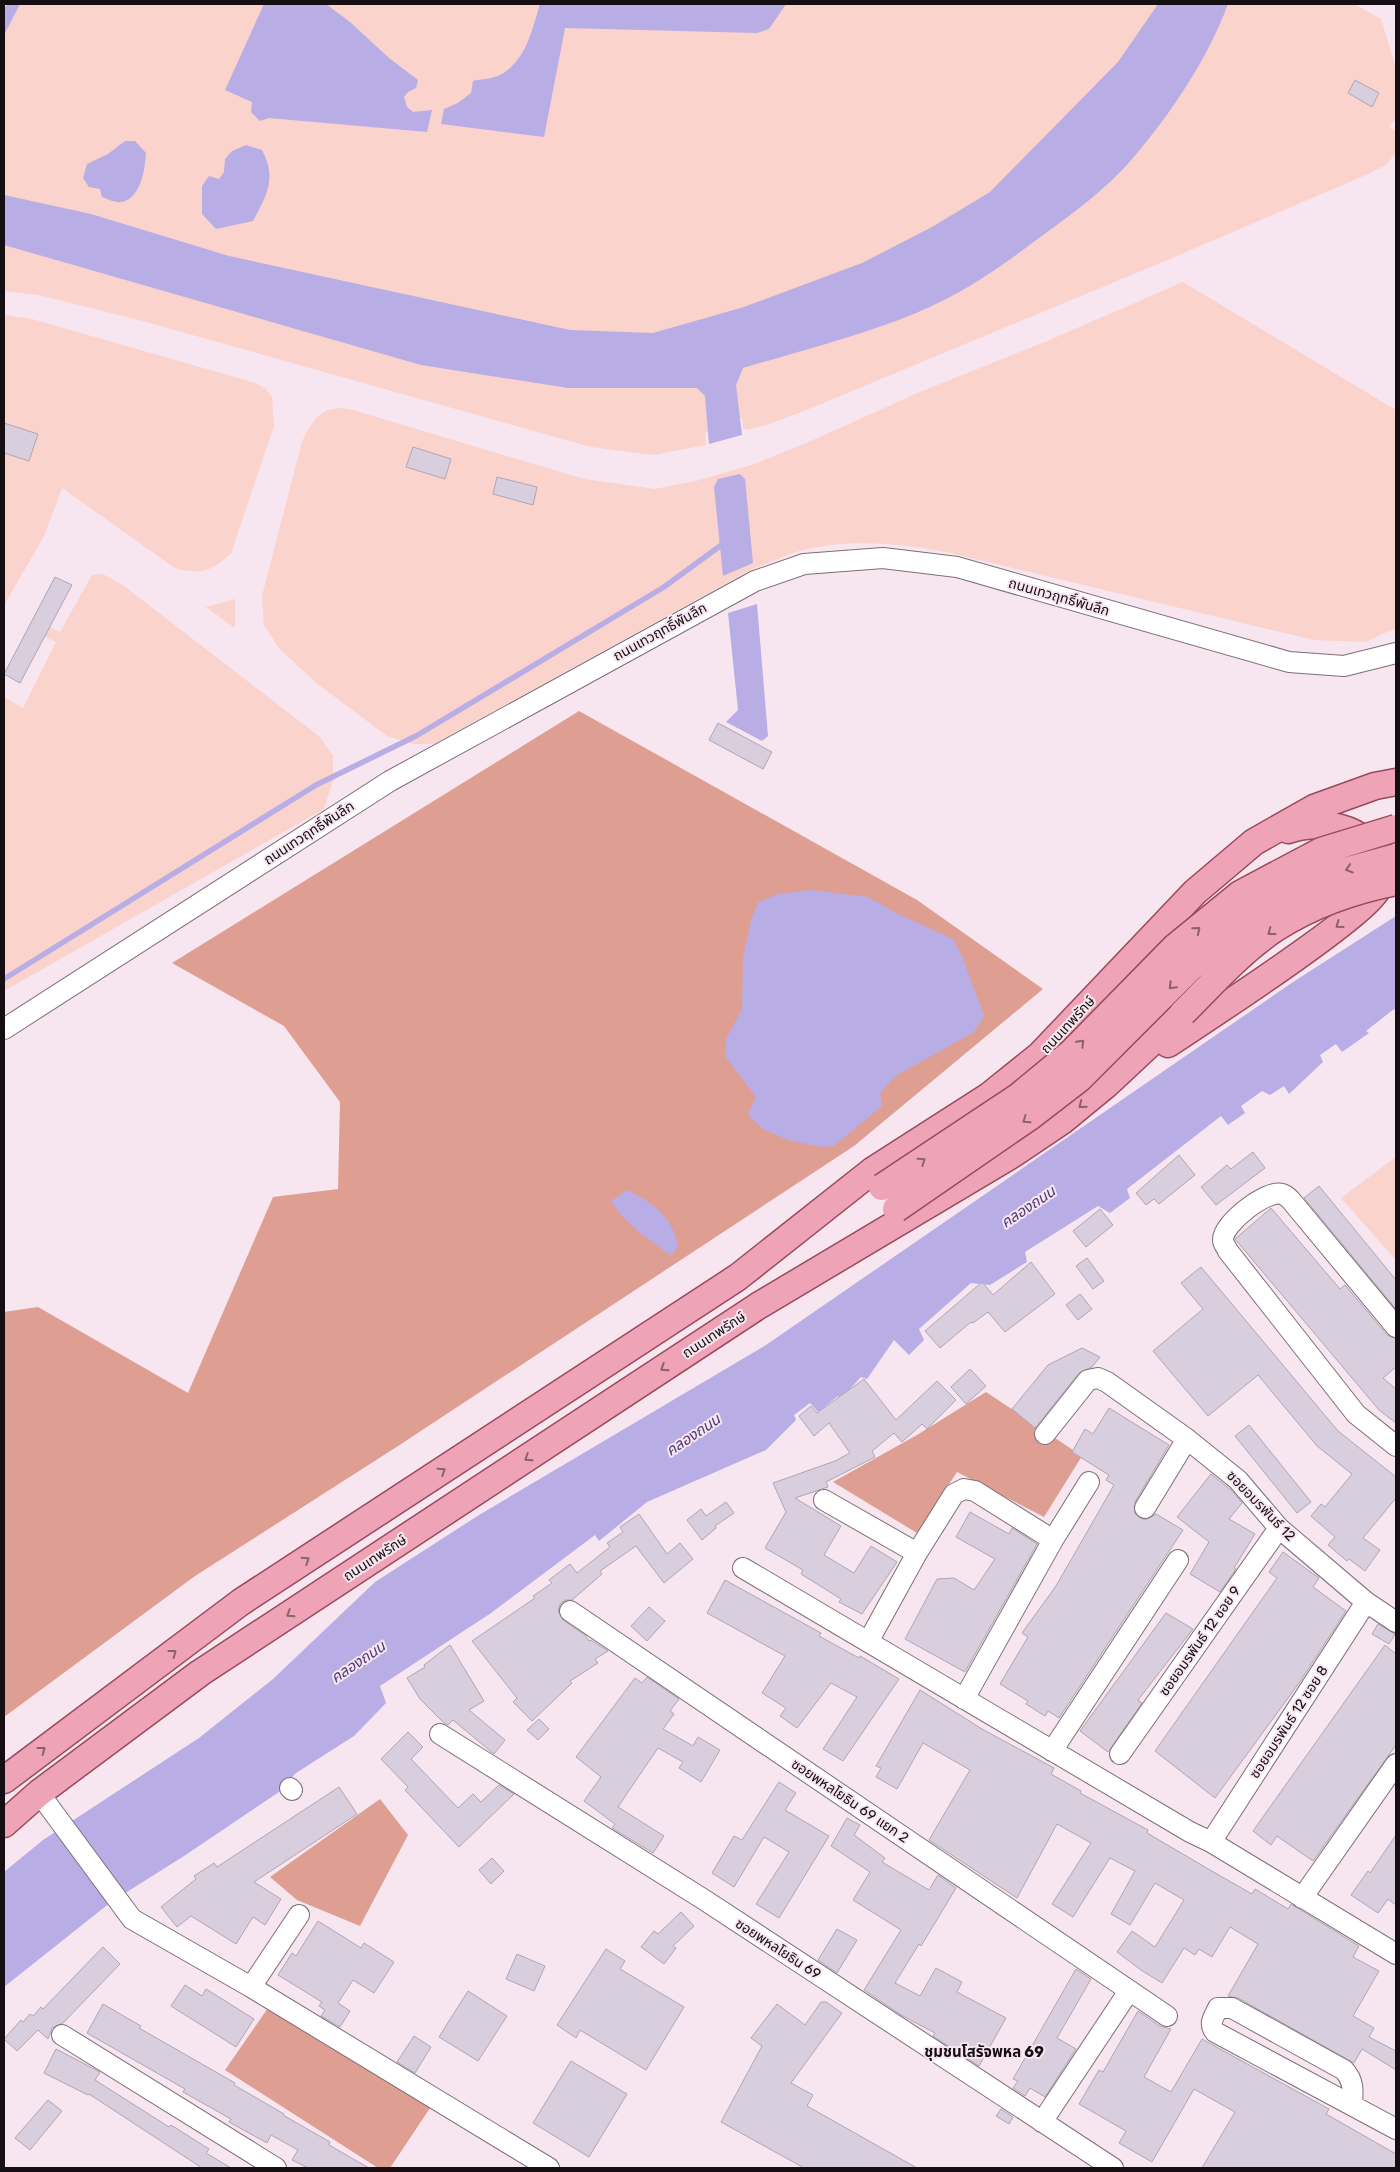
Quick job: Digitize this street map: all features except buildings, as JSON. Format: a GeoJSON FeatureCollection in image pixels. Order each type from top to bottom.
{"type":"FeatureCollection","features":[{"type":"Feature","properties":{"kind":"main road","name":"ถนนเทพรักษ์"},"geometry":{"type":"LineString","coordinates":[[738,1277],[872,1171],[989,1096],[1040,1055],[1195,892],[1254,842],[1314,808],[1375,786],[1396,782]]}},
{"type":"Feature","properties":{"kind":"main road"},"geometry":{"type":"LineString","coordinates":[[1107,1084],[1228,1003],[1336,927],[1365,905],[1378,889],[1381,872],[1376,855],[1369,844],[1344,828],[1319,825],[1296,828],[1254,842]]}},
{"type":"Feature","properties":{"kind":"main road","name":"ถนนเทพรักษ์"},"geometry":{"type":"LineString","coordinates":[[4,1780],[241,1602],[738,1277],[882,1188],[1026,1090],[1072,1053],[1175,947],[1240,894],[1321,851],[1396,828]]}},
{"type":"Feature","properties":{"kind":"main road","name":"ถนนเทพรักษ์"},"geometry":{"type":"LineString","coordinates":[[4,1824],[39,1794],[200,1673],[758,1306],[1031,1116],[1079,1078],[1190,968],[1252,916],[1330,875],[1396,857]]}},
{"type":"Feature","properties":{"kind":"main road","name":"ถนนเทพรักษ์"},"geometry":{"type":"LineString","coordinates":[[758,1306],[1013,1154],[1062,1121],[1107,1084],[1183,1013],[1241,955],[1276,928],[1325,903],[1396,882]]}},
{"type":"Feature","properties":{"kind":"street","name":"ถนนเทวฤทธิ์พันลึก"},"geometry":{"type":"LineString","coordinates":[[4,1029],[390,781],[754,581],[804,564],[883,558],[957,567],[1288,662],[1344,666],[1396,653]]}},
{"type":"Feature","properties":{"kind":"street"},"geometry":{"type":"LineString","coordinates":[[1396,1327],[1294,1204],[1282,1194],[1273,1194],[1243,1212],[1226,1230],[1223,1241],[1228,1251],[1356,1414],[1396,1446]]}},
{"type":"Feature","properties":{"kind":"street","name":"ซอยอมรพันธ์ 12"},"geometry":{"type":"LineString","coordinates":[[1045,1434],[1088,1380],[1098,1378],[1107,1382],[1187,1439],[1238,1480],[1279,1528],[1366,1602],[1396,1622]]}},
{"type":"Feature","properties":{"kind":"street"},"geometry":{"type":"LineString","coordinates":[[1145,1508],[1187,1439]]}},
{"type":"Feature","properties":{"kind":"street"},"geometry":{"type":"LineString","coordinates":[[964,1699],[1053,1540],[1089,1482]]}},
{"type":"Feature","properties":{"kind":"street"},"geometry":{"type":"LineString","coordinates":[[868,1642],[917,1553],[954,1494],[964,1489],[975,1491],[1053,1540]]}},
{"type":"Feature","properties":{"kind":"street"},"geometry":{"type":"LineString","coordinates":[[824,1500],[917,1553]]}},
{"type":"Feature","properties":{"kind":"street","name":"ซอยอมรพันธ์ 12 ซอย 9"},"geometry":{"type":"LineString","coordinates":[[1120,1754],[1279,1528]]}},
{"type":"Feature","properties":{"kind":"street"},"geometry":{"type":"LineString","coordinates":[[1052,1750],[1178,1560]]}},
{"type":"Feature","properties":{"kind":"street"},"geometry":{"type":"LineString","coordinates":[[743,1568],[1190,1832],[1211,1842],[1396,1954]]}},
{"type":"Feature","properties":{"kind":"street","name":"ซอยอมรพันธ์ 12 ซอย 8"},"geometry":{"type":"LineString","coordinates":[[1211,1842],[1366,1602]]}},
{"type":"Feature","properties":{"kind":"street","name":"ซอยพหลโยธิน 69 แยก 2"},"geometry":{"type":"LineString","coordinates":[[570,1612],[1167,2016]]}},
{"type":"Feature","properties":{"kind":"street","name":"ซอยพหลโยธิน 69"},"geometry":{"type":"LineString","coordinates":[[440,1734],[703,1899],[1113,2168]]}},
{"type":"Feature","properties":{"kind":"street"},"geometry":{"type":"LineString","coordinates":[[1302,1898],[1396,1764]]}},
{"type":"Feature","properties":{"kind":"street"},"geometry":{"type":"LineString","coordinates":[[39,1794],[132,1919],[251,1987],[549,2168]]}},
{"type":"Feature","properties":{"kind":"street"},"geometry":{"type":"LineString","coordinates":[[251,1987],[299,1916]]}},
{"type":"Feature","properties":{"kind":"street"},"geometry":{"type":"LineString","coordinates":[[1042,2122],[1130,1991]]}},
{"type":"Feature","properties":{"kind":"street"},"geometry":{"type":"LineString","coordinates":[[1352,2105],[1353,2086],[1351,2077],[1344,2070],[1232,2008],[1218,2008],[1211,2021],[1211,2027],[1215,2032],[1396,2129]]}},
{"type":"Feature","properties":{"kind":"street"},"geometry":{"type":"LineString","coordinates":[[62,2035],[276,2168]]}},
{"type":"Feature","properties":{"kind":"shaded area"},"geometry":{"type":"Polygon","coordinates":[[[18,4],[1354,4],[1381,19],[1396,68],[1396,118],[1389,127],[1396,131],[1396,153],[1386,165],[1366,175],[809,409],[747,430],[743,428],[742,418],[705,433],[706,445],[653,455],[591,447],[139,320],[39,295],[4,291],[4,30],[18,4]]]}},
{"type":"Feature","properties":{"kind":"shaded area"},"geometry":{"type":"Polygon","coordinates":[[[1183,282],[1396,410],[1396,628],[1365,642],[1314,640],[950,553],[892,545],[834,545],[796,552],[752,569],[434,744],[414,744],[387,736],[315,682],[279,648],[264,625],[262,596],[302,442],[315,419],[327,411],[343,408],[353,410],[584,479],[655,489],[696,481],[755,464],[920,392],[1045,342],[1183,282]]]}},
{"type":"Feature","properties":{"kind":"shaded area"},"geometry":{"type":"Polygon","coordinates":[[[4,315],[32,319],[252,382],[265,388],[272,397],[274,426],[231,553],[218,564],[206,570],[192,571],[175,568],[62,488],[44,536],[4,605],[4,315]]]}},
{"type":"Feature","properties":{"kind":"shaded area"},"geometry":{"type":"Polygon","coordinates":[[[103,574],[124,586],[320,737],[333,756],[333,780],[324,809],[4,991],[4,697],[23,708],[56,642],[30,630],[35,620],[60,632],[92,575],[103,574]]]}},
{"type":"Feature","properties":{"kind":"shaded area"},"geometry":{"type":"Polygon","coordinates":[[[235,599],[235,628],[206,607],[235,599]]]}},
{"type":"Feature","properties":{"kind":"shaded area"},"geometry":{"type":"Polygon","coordinates":[[[579,711],[917,900],[1043,989],[854,1146],[398,1446],[195,1576],[4,1717],[4,1312],[38,1307],[188,1393],[273,1197],[338,1189],[340,1102],[284,1026],[172,963],[579,711]]]}},
{"type":"Feature","properties":{"kind":"shaded area"},"geometry":{"type":"Polygon","coordinates":[[[1396,1157],[1396,1260],[1341,1198],[1396,1157]]]}},
{"type":"Feature","properties":{"kind":"shaded area"},"geometry":{"type":"Polygon","coordinates":[[[986,1392],[1082,1456],[1044,1517],[957,1472],[917,1533],[833,1482],[917,1435],[986,1392]]]}},
{"type":"Feature","properties":{"kind":"shaded area"},"geometry":{"type":"Polygon","coordinates":[[[380,1799],[408,1835],[360,1926],[297,1900],[270,1877],[380,1799]]]}},
{"type":"Feature","properties":{"kind":"shaded area"},"geometry":{"type":"Polygon","coordinates":[[[268,2008],[432,2105],[390,2168],[378,2168],[225,2070],[268,2008]]]}},
{"type":"Feature","properties":{"kind":"water"},"geometry":{"type":"Polygon","coordinates":[[[7,4],[20,4],[4,35],[4,9],[7,4]]]}},
{"type":"Feature","properties":{"kind":"water"},"geometry":{"type":"Polygon","coordinates":[[[264,4],[326,4],[350,22],[389,58],[418,80],[416,88],[408,92],[404,97],[407,107],[413,112],[432,110],[427,132],[269,118],[260,121],[251,112],[252,102],[225,90],[264,4]]]}},
{"type":"Feature","properties":{"kind":"water"},"geometry":{"type":"Polygon","coordinates":[[[540,4],[786,4],[769,29],[757,33],[565,28],[544,137],[441,124],[444,109],[458,103],[471,93],[473,81],[500,75],[516,62],[527,44],[540,4]]]}},
{"type":"Feature","properties":{"kind":"water"},"geometry":{"type":"Polygon","coordinates":[[[1158,4],[1228,4],[1210,45],[1175,104],[1133,158],[1111,181],[1074,212],[1007,262],[948,298],[916,313],[873,329],[743,368],[736,385],[742,435],[709,444],[705,396],[697,388],[568,388],[421,365],[4,245],[4,195],[91,214],[229,256],[570,330],[653,333],[744,307],[862,263],[932,227],[990,192],[1118,62],[1158,4]]]}},
{"type":"Feature","properties":{"kind":"water"},"geometry":{"type":"Polygon","coordinates":[[[125,141],[135,141],[146,153],[144,167],[141,182],[133,195],[128,200],[116,202],[102,197],[100,189],[89,187],[83,178],[87,164],[108,154],[125,141]]]}},
{"type":"Feature","properties":{"kind":"water"},"geometry":{"type":"Polygon","coordinates":[[[246,145],[262,150],[269,169],[266,194],[253,221],[216,229],[202,214],[202,186],[209,176],[219,179],[224,172],[225,159],[232,151],[246,145]]]}},
{"type":"Feature","properties":{"kind":"water"},"geometry":{"type":"Polygon","coordinates":[[[740,474],[745,479],[753,563],[723,576],[714,487],[718,479],[740,474]]]}},
{"type":"Feature","properties":{"kind":"water"},"geometry":{"type":"Polygon","coordinates":[[[757,604],[768,736],[762,741],[726,722],[738,710],[728,613],[757,604]]]}},
{"type":"Feature","properties":{"kind":"water"},"geometry":{"type":"Polygon","coordinates":[[[811,890],[868,897],[900,915],[953,939],[962,956],[984,1016],[974,1032],[894,1077],[880,1094],[882,1106],[834,1146],[821,1147],[788,1140],[763,1129],[748,1115],[756,1097],[725,1056],[726,1039],[742,1009],[743,958],[751,921],[758,902],[779,894],[811,890]]]}},
{"type":"Feature","properties":{"kind":"water","name":"คลองถนน"},"geometry":{"type":"Polygon","coordinates":[[[1396,916],[1396,1012],[1394,1009],[1366,1031],[1369,1033],[1342,1052],[1336,1044],[1320,1055],[1323,1062],[1289,1094],[1284,1086],[1270,1095],[1262,1091],[1241,1106],[1245,1113],[1228,1125],[1221,1116],[1127,1189],[1130,1198],[1110,1213],[1098,1206],[1025,1252],[1027,1262],[990,1285],[971,1283],[919,1329],[924,1340],[909,1355],[894,1340],[867,1379],[861,1377],[847,1392],[843,1403],[838,1396],[818,1412],[810,1403],[794,1415],[796,1420],[766,1450],[647,1502],[599,1541],[595,1535],[491,1613],[380,1686],[386,1703],[354,1736],[296,1773],[279,1792],[184,1856],[111,1902],[4,1987],[4,1872],[43,1840],[199,1738],[273,1679],[375,1582],[479,1515],[766,1345],[1293,982],[1396,916]]]}},
{"type":"Feature","properties":{"kind":"water"},"geometry":{"type":"Polygon","coordinates":[[[627,1190],[653,1205],[666,1219],[678,1246],[671,1256],[638,1231],[616,1209],[611,1201],[627,1190]]]}},
{"type":"Feature","properties":{"kind":"waterway"},"geometry":{"type":"LineString","coordinates":[[4,979],[316,785],[416,736],[664,587],[720,546]]}},
{"type":"Feature","properties":{"kind":"district","name":"ชุมชนโสรัจพหล 69"},"geometry":{"type":"Point","coordinates":[984,2052]}}]}
